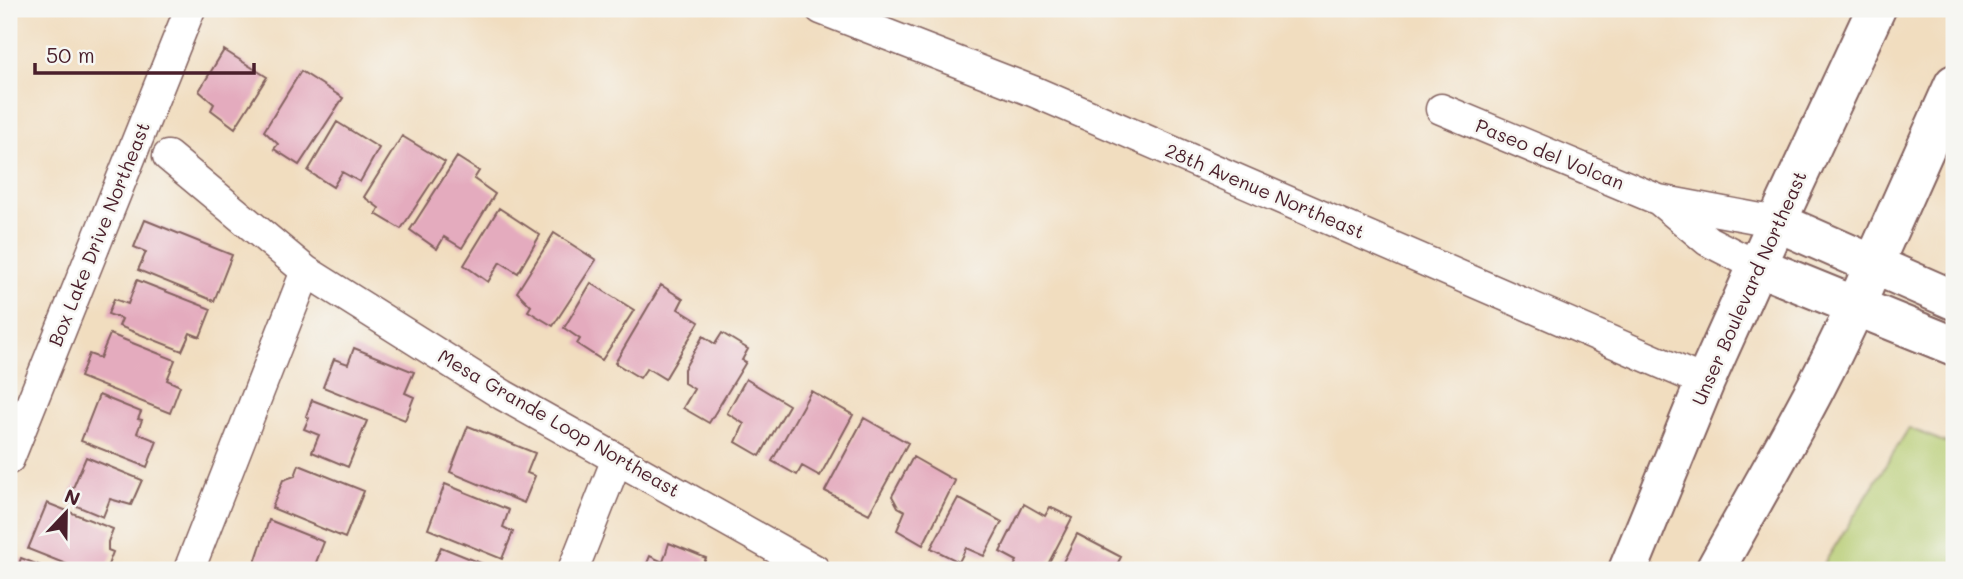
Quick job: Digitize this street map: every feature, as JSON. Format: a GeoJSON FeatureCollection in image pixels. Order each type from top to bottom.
{"type":"FeatureCollection","features":[{"type":"Feature","properties":{"kind":"main road","name":"Unser Boulevard Northeast"},"geometry":{"type":"LineString","coordinates":[[1628,570],[1705,382],[1876,9]]}},
{"type":"Feature","properties":{"kind":"main road"},"geometry":{"type":"LineString","coordinates":[[1714,570],[1856,308],[1954,84]]}},
{"type":"Feature","properties":{"kind":"main road","name":"Paseo del Volcan"},"geometry":{"type":"LineString","coordinates":[[1777,222],[1954,300]]}},
{"type":"Feature","properties":{"kind":"main road","name":"Paseo del Volcan"},"geometry":{"type":"LineString","coordinates":[[1757,267],[1954,346]]}},
{"type":"Feature","properties":{"kind":"street","name":"Box Lake Drive Northeast"},"geometry":{"type":"LineString","coordinates":[[9,459],[190,9]]}},
{"type":"Feature","properties":{"kind":"street","name":"28th Avenue Northeast"},"geometry":{"type":"LineString","coordinates":[[821,9],[1035,92],[1705,382]]}},
{"type":"Feature","properties":{"kind":"street","name":"Paseo del Volcan"},"geometry":{"type":"LineString","coordinates":[[1441,109],[1659,200],[1777,222]]}},
{"type":"Feature","properties":{"kind":"street","name":"Mesa Grande Loop Northeast"},"geometry":{"type":"LineString","coordinates":[[167,156],[306,271],[503,395],[815,570]]}},
{"type":"Feature","properties":{"kind":"street","name":"Paseo del Volcan"},"geometry":{"type":"LineString","coordinates":[[1659,200],[1708,241],[1757,267]]}},
{"type":"Feature","properties":{"kind":"street"},"geometry":{"type":"LineString","coordinates":[[189,570],[306,271]]}},
{"type":"Feature","properties":{"kind":"street"},"geometry":{"type":"LineString","coordinates":[[573,570],[617,459]]}},
{"type":"Feature","properties":{"kind":"green space"},"geometry":{"type":"Polygon","coordinates":[[[1909,428],[1954,446],[1954,570],[1820,570],[1909,428]]]}},
{"type":"Feature","properties":{"kind":"building"},"geometry":{"type":"Polygon","coordinates":[[[224,50],[267,77],[235,128],[211,110],[214,104],[199,91],[224,50]]]}},
{"type":"Feature","properties":{"kind":"building"},"geometry":{"type":"Polygon","coordinates":[[[301,71],[343,98],[299,165],[274,149],[278,144],[264,131],[301,71]]]}},
{"type":"Feature","properties":{"kind":"building"},"geometry":{"type":"Polygon","coordinates":[[[337,122],[379,148],[360,182],[342,172],[333,187],[308,171],[337,122]]]}},
{"type":"Feature","properties":{"kind":"building"},"geometry":{"type":"Polygon","coordinates":[[[402,136],[445,162],[401,229],[376,214],[379,208],[364,197],[402,136]]]}},
{"type":"Feature","properties":{"kind":"building"},"geometry":{"type":"Polygon","coordinates":[[[457,157],[479,171],[474,179],[495,194],[462,248],[444,237],[437,249],[410,230],[457,157]]]}},
{"type":"Feature","properties":{"kind":"building"},"geometry":{"type":"Polygon","coordinates":[[[499,208],[540,235],[518,273],[500,262],[488,282],[464,265],[499,208]]]}},
{"type":"Feature","properties":{"kind":"building"},"geometry":{"type":"Polygon","coordinates":[[[145,220],[232,255],[214,301],[138,270],[146,252],[134,247],[145,220]]]}},
{"type":"Feature","properties":{"kind":"building"},"geometry":{"type":"Polygon","coordinates":[[[554,233],[596,260],[553,326],[528,311],[531,306],[517,292],[554,233]]]}},
{"type":"Feature","properties":{"kind":"building"},"geometry":{"type":"Polygon","coordinates":[[[137,280],[211,309],[200,337],[190,333],[182,351],[119,326],[122,319],[108,314],[114,299],[128,304],[137,280]]]}},
{"type":"Feature","properties":{"kind":"building"},"geometry":{"type":"Polygon","coordinates":[[[591,283],[634,310],[602,360],[577,344],[580,339],[564,328],[591,283]]]}},
{"type":"Feature","properties":{"kind":"building"},"geometry":{"type":"Polygon","coordinates":[[[661,285],[683,299],[678,309],[699,322],[665,379],[647,368],[640,378],[615,363],[661,285]]]}},
{"type":"Feature","properties":{"kind":"building"},"geometry":{"type":"Polygon","coordinates":[[[722,333],[748,349],[742,360],[746,362],[709,423],[683,408],[694,389],[684,383],[684,369],[703,336],[715,344],[722,333]]]}},
{"type":"Feature","properties":{"kind":"building"},"geometry":{"type":"Polygon","coordinates":[[[110,334],[175,360],[167,380],[180,386],[170,413],[80,377],[89,354],[100,358],[110,334]]]}},
{"type":"Feature","properties":{"kind":"building"},"geometry":{"type":"Polygon","coordinates":[[[354,348],[414,372],[405,393],[414,397],[405,420],[323,387],[334,359],[348,364],[354,348]]]}},
{"type":"Feature","properties":{"kind":"building"},"geometry":{"type":"Polygon","coordinates":[[[746,379],[789,405],[760,456],[736,442],[744,424],[727,413],[746,379]]]}},
{"type":"Feature","properties":{"kind":"building"},"geometry":{"type":"Polygon","coordinates":[[[811,391],[853,415],[820,476],[802,466],[797,475],[772,461],[811,391]]]}},
{"type":"Feature","properties":{"kind":"building"},"geometry":{"type":"Polygon","coordinates":[[[99,395],[141,412],[138,419],[142,420],[137,433],[157,441],[147,467],[81,441],[99,395]]]}},
{"type":"Feature","properties":{"kind":"building"},"geometry":{"type":"Polygon","coordinates":[[[312,400],[367,421],[348,467],[312,452],[319,435],[304,429],[312,400]]]}},
{"type":"Feature","properties":{"kind":"building"},"geometry":{"type":"Polygon","coordinates":[[[864,418],[908,443],[869,514],[825,491],[864,418]]]}},
{"type":"Feature","properties":{"kind":"building"},"geometry":{"type":"Polygon","coordinates":[[[468,426],[535,453],[527,473],[535,476],[524,503],[450,472],[468,426]]]}},
{"type":"Feature","properties":{"kind":"building"},"geometry":{"type":"Polygon","coordinates":[[[86,457],[142,480],[131,505],[110,499],[103,517],[67,502],[86,457]]]}},
{"type":"Feature","properties":{"kind":"building"},"geometry":{"type":"Polygon","coordinates":[[[913,457],[955,481],[923,545],[897,530],[905,511],[898,507],[892,496],[913,457]]]}},
{"type":"Feature","properties":{"kind":"building"},"geometry":{"type":"Polygon","coordinates":[[[299,465],[364,491],[345,538],[272,508],[283,480],[295,476],[299,465]]]}},
{"type":"Feature","properties":{"kind":"building"},"geometry":{"type":"Polygon","coordinates":[[[445,484],[509,510],[503,527],[513,532],[502,559],[428,529],[445,484]]]}},
{"type":"Feature","properties":{"kind":"building"},"geometry":{"type":"Polygon","coordinates":[[[958,498],[1002,522],[984,556],[966,548],[959,562],[931,548],[958,498]]]}},
{"type":"Feature","properties":{"kind":"building"},"geometry":{"type":"Polygon","coordinates":[[[47,503],[113,529],[108,550],[113,552],[106,570],[81,570],[28,549],[47,503]]]}},
{"type":"Feature","properties":{"kind":"building"},"geometry":{"type":"Polygon","coordinates":[[[1024,504],[1045,516],[1050,507],[1072,518],[1045,570],[1012,570],[1017,561],[1000,552],[1024,504]]]}},
{"type":"Feature","properties":{"kind":"building"},"geometry":{"type":"Polygon","coordinates":[[[269,520],[324,542],[313,570],[253,569],[269,520]]]}},
{"type":"Feature","properties":{"kind":"building"},"geometry":{"type":"Polygon","coordinates":[[[1077,534],[1121,557],[1114,570],[1059,570],[1077,534]]]}},
{"type":"Feature","properties":{"kind":"building"},"geometry":{"type":"Polygon","coordinates":[[[669,543],[706,558],[701,570],[636,570],[638,565],[645,568],[650,556],[663,562],[669,543]]]}},
{"type":"Feature","properties":{"kind":"building"},"geometry":{"type":"Polygon","coordinates":[[[441,547],[498,570],[431,570],[441,547]]]}},
{"type":"Feature","properties":{"kind":"building"},"geometry":{"type":"Polygon","coordinates":[[[21,558],[51,570],[17,570],[21,558]]]}}]}
